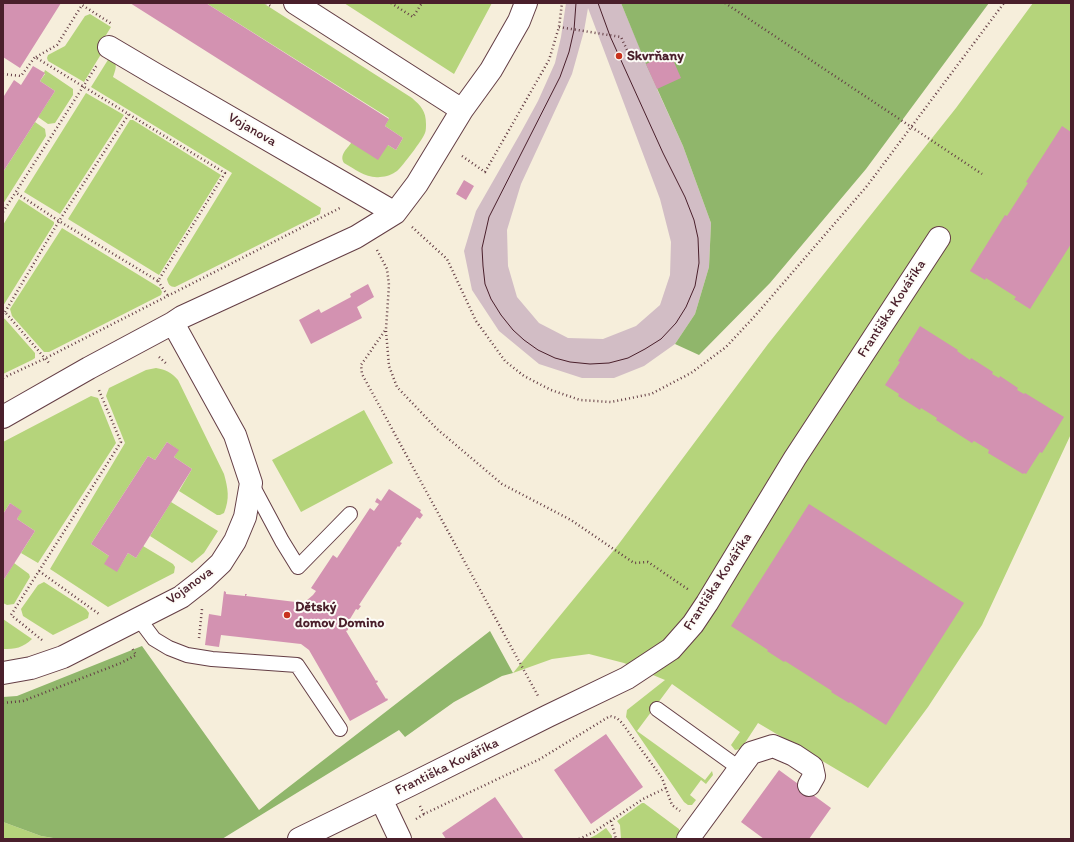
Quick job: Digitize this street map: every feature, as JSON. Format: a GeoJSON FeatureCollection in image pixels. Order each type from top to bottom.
{"type":"FeatureCollection","features":[{"type":"Feature","properties":{"kind":"street"},"geometry":{"type":"LineString","coordinates":[[295,3],[462,110]]}},
{"type":"Feature","properties":{"kind":"street"},"geometry":{"type":"LineString","coordinates":[[3,417],[182,317],[356,237],[395,212],[417,184],[462,110],[491,70],[519,21],[526,3]]}},
{"type":"Feature","properties":{"kind":"street","name":"Vojanova"},"geometry":{"type":"LineString","coordinates":[[109,46],[358,192],[395,212]]}},
{"type":"Feature","properties":{"kind":"street","name":"Františka Kováříka"},"geometry":{"type":"LineString","coordinates":[[299,839],[627,678],[671,649],[693,624],[707,603],[795,458],[939,238]]}},
{"type":"Feature","properties":{"kind":"street","name":"Vojanova"},"geometry":{"type":"LineString","coordinates":[[3,673],[32,668],[63,657],[181,597],[222,563],[235,541],[245,517],[251,483],[235,435],[173,323]]}},
{"type":"Feature","properties":{"kind":"street"},"geometry":{"type":"LineString","coordinates":[[693,832],[750,753],[773,746],[794,754],[812,767],[814,776],[809,785]]}},
{"type":"Feature","properties":{"kind":"street","name":"Františka Kováříka"},"geometry":{"type":"LineString","coordinates":[[381,799],[400,839]]}},
{"type":"Feature","properties":{"kind":"lane"},"geometry":{"type":"LineString","coordinates":[[251,483],[282,541],[298,567],[350,514]]}},
{"type":"Feature","properties":{"kind":"lane"},"geometry":{"type":"LineString","coordinates":[[139,619],[154,639],[169,648],[187,655],[212,659],[297,665],[340,729]]}},
{"type":"Feature","properties":{"kind":"lane"},"geometry":{"type":"LineString","coordinates":[[657,708],[739,768]]}},
{"type":"Feature","properties":{"kind":"path"},"geometry":{"type":"LineString","coordinates":[[391,3],[413,17],[422,3]]}},
{"type":"Feature","properties":{"kind":"path"},"geometry":{"type":"LineString","coordinates":[[725,3],[982,174]]}},
{"type":"Feature","properties":{"kind":"path"},"geometry":{"type":"LineString","coordinates":[[395,212],[447,259],[476,321],[506,361],[524,376],[551,390],[580,400],[611,402],[651,394],[692,373],[726,347],[754,317],[867,186],[1004,3]]}},
{"type":"Feature","properties":{"kind":"path"},"geometry":{"type":"LineString","coordinates":[[559,28],[621,37],[627,50]]}},
{"type":"Feature","properties":{"kind":"path"},"geometry":{"type":"LineString","coordinates":[[3,212],[109,46]]}},
{"type":"Feature","properties":{"kind":"path"},"geometry":{"type":"LineString","coordinates":[[3,74],[21,76],[35,57],[225,173],[158,281],[59,221],[15,192]]}},
{"type":"Feature","properties":{"kind":"path"},"geometry":{"type":"LineString","coordinates":[[44,358],[4,312],[59,221],[129,114]]}},
{"type":"Feature","properties":{"kind":"path"},"geometry":{"type":"LineString","coordinates":[[3,378],[342,207],[358,192]]}},
{"type":"Feature","properties":{"kind":"path"},"geometry":{"type":"LineString","coordinates":[[366,230],[387,269],[389,285],[386,330],[389,366],[397,387],[437,429],[502,484],[571,520],[634,563],[648,562],[707,603]]}},
{"type":"Feature","properties":{"kind":"path"},"geometry":{"type":"LineString","coordinates":[[386,330],[362,365],[362,374],[548,716]]}},
{"type":"Feature","properties":{"kind":"path"},"geometry":{"type":"LineString","coordinates":[[160,358],[171,368]]}},
{"type":"Feature","properties":{"kind":"path"},"geometry":{"type":"LineString","coordinates":[[63,657],[11,615],[121,442],[89,368]]}},
{"type":"Feature","properties":{"kind":"path"},"geometry":{"type":"LineString","coordinates":[[39,571],[100,614],[94,618]]}},
{"type":"Feature","properties":{"kind":"path"},"geometry":{"type":"LineString","coordinates":[[198,657],[203,607]]}},
{"type":"Feature","properties":{"kind":"path"},"geometry":{"type":"LineString","coordinates":[[410,785],[424,814],[540,759],[610,716],[617,718],[622,723],[662,778],[672,805],[693,832]]}},
{"type":"Feature","properties":{"kind":"path"},"geometry":{"type":"LineString","coordinates":[[579,839],[594,832],[643,799],[666,788]]}},
{"type":"Feature","properties":{"kind":"path"},"geometry":{"type":"LineString","coordinates":[[611,821],[616,839]]}},
{"type":"Feature","properties":{"kind":"shaded area"},"geometry":{"type":"Polygon","coordinates":[[[566,3],[621,3],[683,146],[711,223],[709,267],[695,314],[675,344],[644,366],[614,378],[582,378],[539,364],[499,331],[472,290],[464,251],[476,211],[538,101],[555,63],[561,37],[566,3]],[[588,8],[584,31],[572,74],[521,184],[507,230],[508,266],[517,297],[539,323],[568,338],[603,339],[636,326],[660,305],[670,275],[671,242],[660,199],[588,8]]]}},
{"type":"Feature","properties":{"kind":"green space"},"geometry":{"type":"Polygon","coordinates":[[[206,3],[263,3],[412,98],[424,112],[426,131],[412,153],[395,172],[382,177],[375,177],[361,173],[344,163],[342,157],[351,143],[388,145],[396,150],[403,138],[385,126],[389,118],[206,3]]]}},
{"type":"Feature","properties":{"kind":"green space"},"geometry":{"type":"Polygon","coordinates":[[[344,3],[492,3],[454,74],[344,3]]]}},
{"type":"Feature","properties":{"kind":"green space"},"geometry":{"type":"Polygon","coordinates":[[[621,3],[989,3],[866,169],[770,283],[699,355],[675,344],[695,314],[709,267],[711,223],[683,146],[646,64],[621,3]]]}},
{"type":"Feature","properties":{"kind":"green space"},"geometry":{"type":"Polygon","coordinates":[[[1033,3],[1071,3],[1071,434],[982,625],[928,707],[868,788],[758,723],[741,749],[735,750],[731,745],[740,732],[672,684],[637,731],[705,780],[712,771],[713,775],[706,784],[701,780],[690,795],[696,800],[692,805],[688,805],[684,802],[626,717],[627,710],[665,680],[624,663],[589,654],[552,659],[513,673],[618,545],[768,344],[956,108],[1033,3]]]}},
{"type":"Feature","properties":{"kind":"green space"},"geometry":{"type":"Polygon","coordinates":[[[90,14],[111,27],[98,48],[103,51],[84,82],[48,61],[47,58],[48,55],[65,46],[85,16],[90,14]]]}},
{"type":"Feature","properties":{"kind":"green space"},"geometry":{"type":"Polygon","coordinates":[[[111,55],[116,66],[113,77],[321,208],[320,214],[175,287],[171,286],[167,279],[232,173],[91,87],[111,55]]]}},
{"type":"Feature","properties":{"kind":"green space"},"geometry":{"type":"Polygon","coordinates":[[[45,70],[73,89],[73,95],[55,123],[48,124],[38,117],[55,91],[40,81],[45,74],[45,70]]]}},
{"type":"Feature","properties":{"kind":"green space"},"geometry":{"type":"Polygon","coordinates":[[[86,93],[124,115],[60,214],[24,192],[86,93]]]}},
{"type":"Feature","properties":{"kind":"green space"},"geometry":{"type":"Polygon","coordinates":[[[130,120],[133,120],[221,175],[159,275],[68,219],[130,120]]]}},
{"type":"Feature","properties":{"kind":"green space"},"geometry":{"type":"Polygon","coordinates":[[[35,122],[45,129],[46,136],[3,204],[3,172],[35,122]]]}},
{"type":"Feature","properties":{"kind":"green space"},"geometry":{"type":"Polygon","coordinates":[[[19,199],[54,222],[54,224],[3,306],[3,225],[19,199]]]}},
{"type":"Feature","properties":{"kind":"green space"},"geometry":{"type":"Polygon","coordinates":[[[62,228],[160,288],[162,292],[161,295],[49,352],[44,352],[12,316],[10,309],[62,228]]]}},
{"type":"Feature","properties":{"kind":"green space"},"geometry":{"type":"Polygon","coordinates":[[[3,318],[35,353],[35,358],[3,374],[3,318]]]}},
{"type":"Feature","properties":{"kind":"green space"},"geometry":{"type":"Polygon","coordinates":[[[156,368],[168,372],[178,380],[224,474],[228,498],[227,503],[224,513],[217,515],[179,491],[192,469],[174,457],[178,450],[167,442],[155,460],[148,456],[91,544],[109,556],[117,571],[128,553],[136,558],[143,546],[173,564],[175,567],[174,573],[108,607],[50,569],[125,443],[106,396],[109,388],[146,370],[156,368]]]}},
{"type":"Feature","properties":{"kind":"green space"},"geometry":{"type":"Polygon","coordinates":[[[91,396],[98,398],[116,443],[38,563],[21,553],[35,531],[17,519],[21,511],[10,503],[3,514],[3,442],[91,396]]]}},
{"type":"Feature","properties":{"kind":"green space"},"geometry":{"type":"Polygon","coordinates":[[[364,410],[393,463],[301,512],[272,460],[364,410]]]}},
{"type":"Feature","properties":{"kind":"green space"},"geometry":{"type":"Polygon","coordinates":[[[171,502],[218,531],[204,553],[192,563],[150,536],[171,502]]]}},
{"type":"Feature","properties":{"kind":"green space"},"geometry":{"type":"Polygon","coordinates":[[[14,563],[29,574],[30,577],[14,604],[7,605],[3,603],[3,581],[14,563]]]}},
{"type":"Feature","properties":{"kind":"green space"},"geometry":{"type":"Polygon","coordinates":[[[44,582],[86,609],[89,613],[88,618],[53,635],[23,616],[21,609],[38,585],[44,582]]]}},
{"type":"Feature","properties":{"kind":"green space"},"geometry":{"type":"Polygon","coordinates":[[[3,619],[32,639],[19,647],[3,649],[3,619]]]}},
{"type":"Feature","properties":{"kind":"green space"},"geometry":{"type":"Polygon","coordinates":[[[490,631],[513,673],[502,676],[454,702],[405,737],[399,730],[222,839],[59,839],[41,836],[3,822],[3,697],[17,696],[142,646],[259,810],[490,631]]]}},
{"type":"Feature","properties":{"kind":"green space"},"geometry":{"type":"Polygon","coordinates":[[[642,803],[679,829],[680,833],[675,839],[621,839],[620,825],[617,821],[642,803]]]}},
{"type":"Feature","properties":{"kind":"green space"},"geometry":{"type":"Polygon","coordinates":[[[3,822],[41,836],[59,839],[3,839],[3,822]]]}},
{"type":"Feature","properties":{"kind":"green space"},"geometry":{"type":"Polygon","coordinates":[[[606,828],[612,836],[612,839],[588,839],[596,835],[606,828]]]}},
{"type":"Feature","properties":{"kind":"building"},"geometry":{"type":"Polygon","coordinates":[[[3,3],[61,3],[20,68],[3,57],[3,3]]]}},
{"type":"Feature","properties":{"kind":"building"},"geometry":{"type":"Polygon","coordinates":[[[130,3],[206,3],[389,119],[385,126],[403,138],[396,150],[388,145],[378,160],[130,3]]]}},
{"type":"Feature","properties":{"kind":"building"},"geometry":{"type":"Polygon","coordinates":[[[670,53],[681,78],[657,89],[646,64],[670,53]]]}},
{"type":"Feature","properties":{"kind":"building"},"geometry":{"type":"Polygon","coordinates":[[[33,66],[45,73],[40,81],[55,91],[3,172],[3,96],[14,80],[21,85],[33,66]]]}},
{"type":"Feature","properties":{"kind":"building"},"geometry":{"type":"Polygon","coordinates":[[[1062,126],[1071,132],[1071,244],[1030,309],[1014,299],[1016,297],[986,278],[985,280],[970,271],[1005,215],[1007,216],[1028,183],[1026,182],[1062,126]]]}},
{"type":"Feature","properties":{"kind":"building"},"geometry":{"type":"Polygon","coordinates":[[[464,180],[474,186],[466,200],[456,194],[464,180]]]}},
{"type":"Feature","properties":{"kind":"building"},"geometry":{"type":"Polygon","coordinates":[[[368,284],[374,297],[357,307],[362,318],[311,344],[299,320],[319,309],[321,313],[351,297],[350,294],[368,284]]]}},
{"type":"Feature","properties":{"kind":"building"},"geometry":{"type":"Polygon","coordinates":[[[920,326],[958,350],[957,351],[970,360],[971,358],[993,372],[992,374],[999,378],[1000,376],[1018,388],[1017,390],[1024,394],[1025,393],[1064,417],[1042,453],[1040,452],[1026,474],[1023,474],[988,453],[989,450],[974,441],[972,443],[936,420],[937,418],[921,408],[920,410],[898,396],[899,394],[885,385],[920,326]]]}},
{"type":"Feature","properties":{"kind":"building"},"geometry":{"type":"Polygon","coordinates":[[[167,442],[179,450],[174,457],[192,469],[136,558],[128,553],[117,572],[104,564],[109,556],[91,544],[148,456],[155,460],[167,442]]]}},
{"type":"Feature","properties":{"kind":"building","name":"Dětský domov Domino"},"geometry":{"type":"Polygon","coordinates":[[[389,489],[421,510],[420,512],[423,515],[420,519],[417,517],[400,542],[402,543],[399,547],[398,546],[359,605],[361,606],[358,610],[356,609],[350,619],[348,630],[346,631],[376,681],[377,680],[378,682],[376,683],[388,700],[350,721],[309,650],[301,644],[221,635],[219,647],[205,645],[209,614],[221,616],[224,591],[226,594],[245,596],[245,594],[247,594],[246,596],[304,603],[304,601],[306,601],[316,591],[311,588],[333,555],[337,558],[370,508],[374,511],[379,504],[375,502],[377,498],[381,501],[389,489]]]}},
{"type":"Feature","properties":{"kind":"building"},"geometry":{"type":"Polygon","coordinates":[[[10,503],[22,511],[17,519],[35,531],[3,581],[3,514],[10,503]]]}},
{"type":"Feature","properties":{"kind":"building"},"geometry":{"type":"Polygon","coordinates":[[[809,504],[964,603],[886,725],[850,702],[849,703],[831,692],[832,691],[785,661],[784,662],[731,626],[809,504]]]}},
{"type":"Feature","properties":{"kind":"building"},"geometry":{"type":"Polygon","coordinates":[[[606,734],[643,787],[591,824],[554,770],[606,734]]]}},
{"type":"Feature","properties":{"kind":"building"},"geometry":{"type":"Polygon","coordinates":[[[779,770],[831,808],[809,839],[764,839],[741,822],[779,770]]]}},
{"type":"Feature","properties":{"kind":"building"},"geometry":{"type":"Polygon","coordinates":[[[495,797],[524,839],[446,839],[442,833],[495,797]]]}},
{"type":"Feature","properties":{"kind":"tram line"},"geometry":{"type":"LineString","coordinates":[[576,3],[574,30],[569,52],[560,77],[489,217],[482,248],[485,284],[491,299],[513,330],[538,350],[555,358],[570,362],[590,364],[609,363],[628,358],[661,339],[676,323],[686,307],[695,286],[699,263],[698,238],[694,220],[685,197],[663,153],[610,36],[598,3]]}},
{"type":"Feature","properties":{"kind":"place","name":"Skvrňany"},"geometry":{"type":"Point","coordinates":[619,56]}},
{"type":"Feature","properties":{"kind":"place","name":"Dětský domov Domino"},"geometry":{"type":"Point","coordinates":[287,615]}}]}
